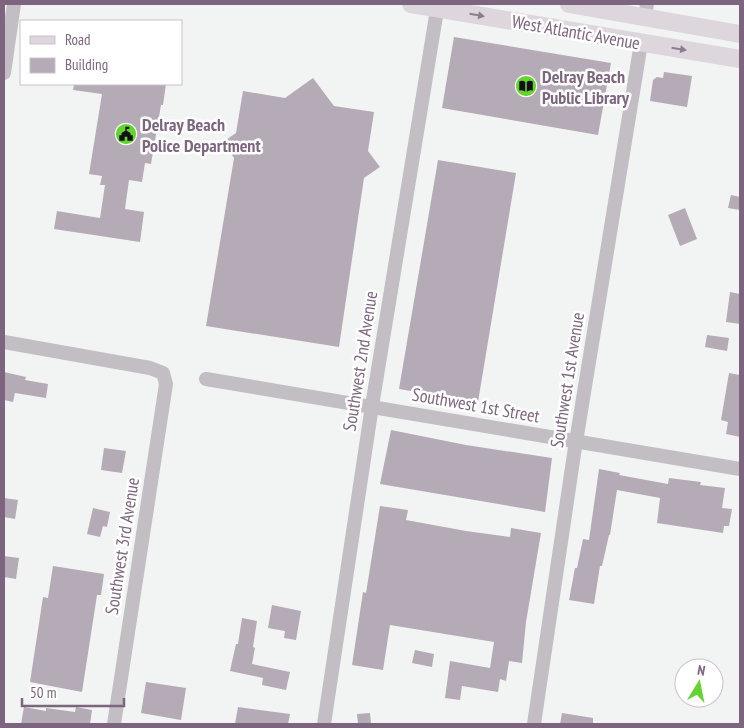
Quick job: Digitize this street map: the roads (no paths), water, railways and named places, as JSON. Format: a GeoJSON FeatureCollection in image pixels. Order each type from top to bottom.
{"type":"FeatureCollection","features":[{"type":"Feature","properties":{"kind":"main road","name":"West Atlantic Avenue"},"geometry":{"type":"LineString","coordinates":[[411,4],[438,6],[609,38],[740,59]]}},
{"type":"Feature","properties":{"kind":"main road","name":"West Atlantic Avenue"},"geometry":{"type":"LineString","coordinates":[[569,4],[646,10],[682,25],[740,34]]}},
{"type":"Feature","properties":{"kind":"main road"},"geometry":{"type":"LineString","coordinates":[[609,38],[646,10]]}},
{"type":"Feature","properties":{"kind":"main road"},"geometry":{"type":"LineString","coordinates":[[641,43],[682,25]]}},
{"type":"Feature","properties":{"kind":"street"},"geometry":{"type":"LineString","coordinates":[[4,73],[14,4]]}},
{"type":"Feature","properties":{"kind":"street","name":"Southwest 2nd Avenue"},"geometry":{"type":"LineString","coordinates":[[324,724],[372,406],[438,6]]}},
{"type":"Feature","properties":{"kind":"street","name":"Southwest 1st Avenue"},"geometry":{"type":"LineString","coordinates":[[534,724],[576,441],[641,43]]}},
{"type":"Feature","properties":{"kind":"street","name":"Southwest 3rd Avenue"},"geometry":{"type":"LineString","coordinates":[[4,342],[150,368],[164,373],[166,384],[114,724]]}},
{"type":"Feature","properties":{"kind":"street","name":"Southwest 1st Street"},"geometry":{"type":"LineString","coordinates":[[206,379],[740,469]]}},
{"type":"Feature","properties":{"kind":"place","name":"Delray Beach Public Library"},"geometry":{"type":"Point","coordinates":[526,86]}},
{"type":"Feature","properties":{"kind":"place","name":"Delray Beach Police Department"},"geometry":{"type":"Point","coordinates":[126,134]}}]}
